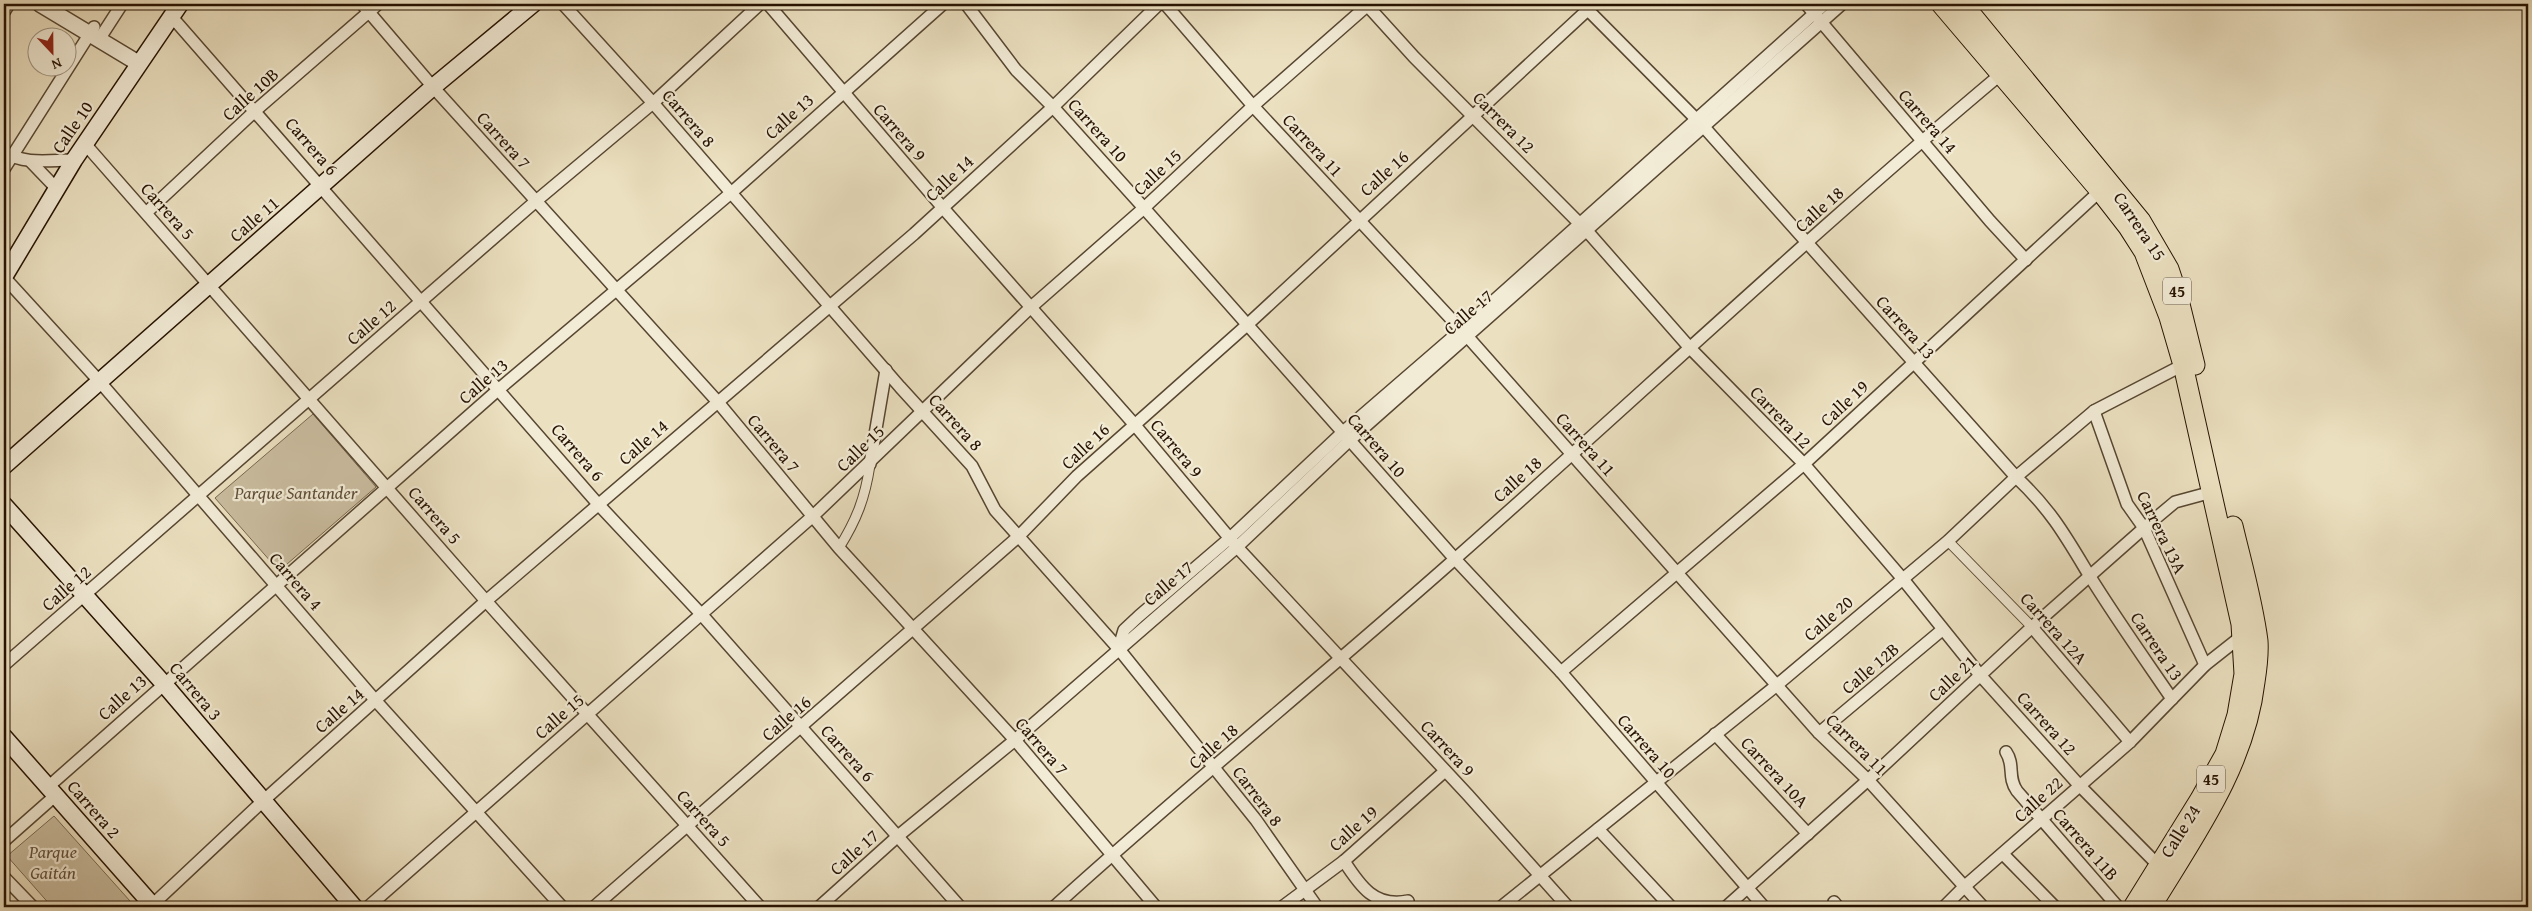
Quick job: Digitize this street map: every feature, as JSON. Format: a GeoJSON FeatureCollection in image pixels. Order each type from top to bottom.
{"type":"FeatureCollection","features":[{"type":"Feature","properties":{"kind":"main road","name":"Calle 11"},"geometry":{"type":"LineString","coordinates":[[4,466],[433,87],[533,4]]}},
{"type":"Feature","properties":{"kind":"main road","name":"Carrera 15"},"geometry":{"type":"LineString","coordinates":[[1941,4],[2100,191],[2144,252],[2169,317],[2183,365],[2212,492],[2251,638]]}},
{"type":"Feature","properties":{"kind":"main road","name":"Carrera 15"},"geometry":{"type":"LineString","coordinates":[[1963,4],[2141,221],[2169,269],[2186,326],[2251,638]]}},
{"type":"Feature","properties":{"kind":"main road","name":"Calle 10"},"geometry":{"type":"LineString","coordinates":[[4,277],[74,160],[86,145],[140,60],[176,10]]}},
{"type":"Feature","properties":{"kind":"main road","name":"Carrera 3"},"geometry":{"type":"LineString","coordinates":[[4,505],[164,684],[354,907]]}},
{"type":"Feature","properties":{"kind":"main road","name":"Calle 24"},"geometry":{"type":"LineString","coordinates":[[2133,907],[2224,754],[2242,693],[2245,661],[2251,638]]}},
{"type":"Feature","properties":{"kind":"main road","name":"Calle 24"},"geometry":{"type":"LineString","coordinates":[[2151,907],[2222,790],[2239,752],[2251,715],[2257,666],[2251,638]]}},
{"type":"Feature","properties":{"kind":"main road","name":"Carrera 2"},"geometry":{"type":"LineString","coordinates":[[4,736],[152,906]]}},
{"type":"Feature","properties":{"kind":"street"},"geometry":{"type":"LineString","coordinates":[[4,12],[9,4]]}},
{"type":"Feature","properties":{"kind":"street"},"geometry":{"type":"LineString","coordinates":[[40,4],[97,33]]}},
{"type":"Feature","properties":{"kind":"street"},"geometry":{"type":"LineString","coordinates":[[56,4],[140,60]]}},
{"type":"Feature","properties":{"kind":"street","name":"Calle 10"},"geometry":{"type":"LineString","coordinates":[[4,169],[8,154],[97,33],[122,4]]}},
{"type":"Feature","properties":{"kind":"street","name":"Calle 10B"},"geometry":{"type":"LineString","coordinates":[[146,212],[366,8],[378,4]]}},
{"type":"Feature","properties":{"kind":"street","name":"Carrera 8"},"geometry":{"type":"LineString","coordinates":[[562,4],[653,103],[972,466],[995,510],[1118,648],[1256,820],[1317,907]]}},
{"type":"Feature","properties":{"kind":"street","name":"Calle 12"},"geometry":{"type":"LineString","coordinates":[[4,664],[536,201],[653,103],[760,4]]}},
{"type":"Feature","properties":{"kind":"street","name":"Carrera 9"},"geometry":{"type":"LineString","coordinates":[[768,4],[842,92],[1134,424],[1234,542],[1568,907]]}},
{"type":"Feature","properties":{"kind":"street","name":"Calle 13"},"geometry":{"type":"LineString","coordinates":[[4,841],[52,791],[164,684],[500,389],[618,291],[731,193],[842,92],[944,4]]}},
{"type":"Feature","properties":{"kind":"street","name":"Carrera 10"},"geometry":{"type":"LineString","coordinates":[[966,4],[1016,70],[1053,107],[1144,208],[1454,559],[1561,672],[1764,907]]}},
{"type":"Feature","properties":{"kind":"street","name":"Calle 14"},"geometry":{"type":"LineString","coordinates":[[152,906],[263,801],[486,600],[943,208],[1053,107],[1159,4]]}},
{"type":"Feature","properties":{"kind":"street","name":"Carrera 11"},"geometry":{"type":"LineString","coordinates":[[1165,4],[1253,106],[1464,333],[1819,733],[1868,780],[1982,907]]}},
{"type":"Feature","properties":{"kind":"street","name":"Calle 15"},"geometry":{"type":"LineString","coordinates":[[368,907],[813,516],[870,464],[922,411],[1030,308],[1144,208],[1253,106],[1367,4]]}},
{"type":"Feature","properties":{"kind":"street","name":"Carrera 12"},"geometry":{"type":"LineString","coordinates":[[1367,4],[1414,57],[1583,228],[1690,348],[1804,464],[1902,578],[1980,675],[2080,785],[2159,866]]}},
{"type":"Feature","properties":{"kind":"street","name":"Carrera 14"},"geometry":{"type":"LineString","coordinates":[[1806,4],[1921,141],[2026,260]]}},
{"type":"Feature","properties":{"kind":"street","name":"Calle 17"},"geometry":{"type":"LineString","coordinates":[[1818,17],[1825,4]]}},
{"type":"Feature","properties":{"kind":"street","name":"Calle 17"},"geometry":{"type":"LineString","coordinates":[[819,907],[898,836],[1015,740],[1234,542],[1346,436],[1583,228],[1818,17],[1842,4]]}},
{"type":"Feature","properties":{"kind":"street","name":"Calle 16"},"geometry":{"type":"LineString","coordinates":[[594,907],[686,824],[800,729],[1018,537],[1077,476],[1247,325],[1473,116],[1588,5]]}},
{"type":"Feature","properties":{"kind":"street","name":"Carrera 13"},"geometry":{"type":"LineString","coordinates":[[1588,5],[1700,123],[2016,477],[2041,500],[2062,529],[2089,575],[2172,699]]}},
{"type":"Feature","properties":{"kind":"street","name":"Carrera 7"},"geometry":{"type":"LineString","coordinates":[[366,8],[433,87],[717,401],[839,548],[1015,740],[1156,907]]}},
{"type":"Feature","properties":{"kind":"street","name":"Carrera 6"},"geometry":{"type":"LineString","coordinates":[[176,10],[256,110],[598,504],[702,615],[800,729],[960,907]]}},
{"type":"Feature","properties":{"kind":"street","name":"Calle 18"},"geometry":{"type":"LineString","coordinates":[[1054,907],[1454,559],[1807,242],[1921,141],[2001,74]]}},
{"type":"Feature","properties":{"kind":"street","name":"Carrera 5"},"geometry":{"type":"LineString","coordinates":[[86,145],[486,600],[760,907]]}},
{"type":"Feature","properties":{"kind":"street"},"geometry":{"type":"LineString","coordinates":[[8,154],[31,162],[74,160]]}},
{"type":"Feature","properties":{"kind":"street"},"geometry":{"type":"LineString","coordinates":[[31,162],[56,188]]}},
{"type":"Feature","properties":{"kind":"street","name":"Calle 19"},"geometry":{"type":"LineString","coordinates":[[1561,672],[1678,574],[1804,464],[2100,191]]}},
{"type":"Feature","properties":{"kind":"street","name":"Carrera 4"},"geometry":{"type":"LineString","coordinates":[[4,277],[100,382],[376,701],[562,907]]}},
{"type":"Feature","properties":{"kind":"street","name":"Calle 20"},"geometry":{"type":"LineString","coordinates":[[1501,907],[1540,878],[1777,685],[1948,540],[2016,477],[2094,411],[2183,365]]}},
{"type":"Feature","properties":{"kind":"street"},"geometry":{"type":"LineString","coordinates":[[839,548],[855,521],[865,494],[886,370]]}},
{"type":"Feature","properties":{"kind":"street","name":"Carrera 13A"},"geometry":{"type":"LineString","coordinates":[[2094,411],[2127,504],[2144,528],[2205,666]]}},
{"type":"Feature","properties":{"kind":"street","name":"Calle 21"},"geometry":{"type":"LineString","coordinates":[[1726,907],[1868,780],[2089,575],[2144,528],[2175,502],[2212,492]]}},
{"type":"Feature","properties":{"kind":"street","name":"Carrera 12A"},"geometry":{"type":"LineString","coordinates":[[1948,540],[2032,627],[2130,742]]}},
{"type":"Feature","properties":{"kind":"street","name":"Calle 12B"},"geometry":{"type":"LineString","coordinates":[[1819,733],[1942,630]]}},
{"type":"Feature","properties":{"kind":"street","name":"Calle 22"},"geometry":{"type":"LineString","coordinates":[[1944,907],[2040,819],[2130,742],[2205,666],[2251,638]]}},
{"type":"Feature","properties":{"kind":"street","name":"Carrera 10A"},"geometry":{"type":"LineString","coordinates":[[1715,734],[1808,834]]}},
{"type":"Feature","properties":{"kind":"street","name":"Carrera 11B"},"geometry":{"type":"LineString","coordinates":[[2006,752],[2010,758],[2011,782],[2040,819],[2118,907]]}},
{"type":"Feature","properties":{"kind":"street","name":"Calle 19"},"geometry":{"type":"LineString","coordinates":[[1282,907],[1344,861],[1445,771]]}},
{"type":"Feature","properties":{"kind":"street"},"geometry":{"type":"LineString","coordinates":[[1598,830],[1671,907]]}},
{"type":"Feature","properties":{"kind":"street"},"geometry":{"type":"LineString","coordinates":[[2003,854],[2055,907]]}},
{"type":"Feature","properties":{"kind":"street"},"geometry":{"type":"LineString","coordinates":[[1344,861],[1366,890],[1380,900],[1394,904],[1408,901]]}},
{"type":"Feature","properties":{"kind":"street"},"geometry":{"type":"LineString","coordinates":[[4,876],[33,907]]}},
{"type":"Feature","properties":{"kind":"green space","name":"Parque Santander"},"geometry":{"type":"Polygon","coordinates":[[[313,414],[376,487],[279,571],[215,498],[313,414]]]}},
{"type":"Feature","properties":{"kind":"green space","name":"Parque Gaitán"},"geometry":{"type":"Polygon","coordinates":[[[54,816],[130,901],[123,907],[52,907],[7,856],[54,816]]]}}]}
